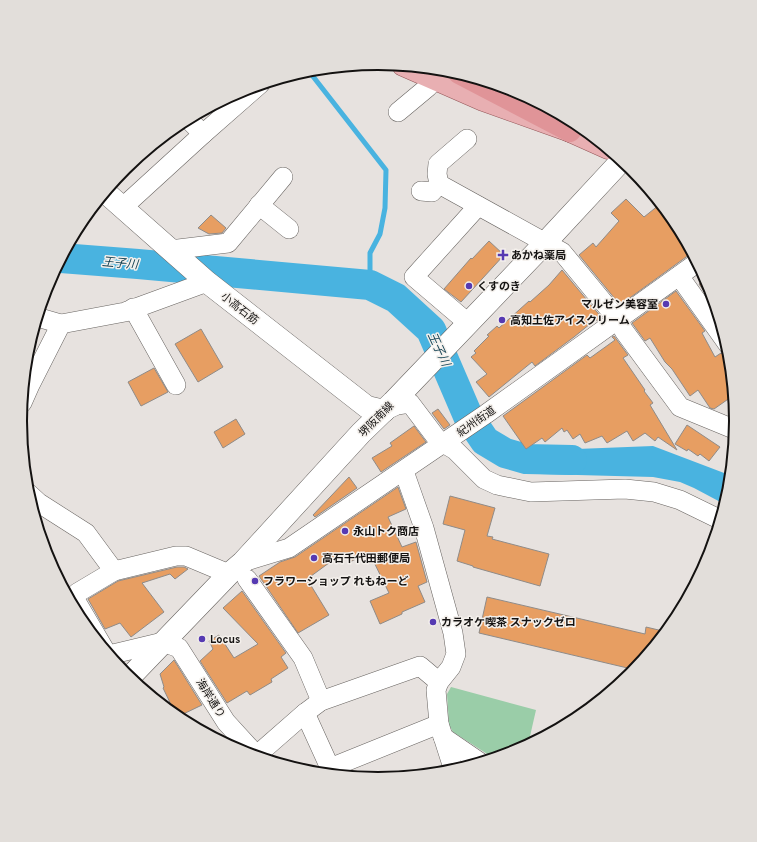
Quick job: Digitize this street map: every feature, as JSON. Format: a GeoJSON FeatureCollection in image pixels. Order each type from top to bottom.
{"type":"FeatureCollection","features":[{"type":"Feature","properties":{"kind":"highway"},"geometry":{"type":"LineString","coordinates":[[487,87],[570,131]]}},
{"type":"Feature","properties":{"kind":"main road"},"geometry":{"type":"LineString","coordinates":[[419,72],[484,100],[588,139]]}},
{"type":"Feature","properties":{"kind":"main road","name":"堺阪南線"},"geometry":{"type":"LineString","coordinates":[[134,673],[163,642],[239,571],[384,411],[618,164]]}},
{"type":"Feature","properties":{"kind":"main road","name":"小高石筋"},"geometry":{"type":"LineString","coordinates":[[109,196],[207,282],[367,407],[384,411]]}},
{"type":"Feature","properties":{"kind":"street"},"geometry":{"type":"LineString","coordinates":[[398,112],[428,87],[434,79]]}},
{"type":"Feature","properties":{"kind":"street"},"geometry":{"type":"LineString","coordinates":[[122,208],[248,95]]}},
{"type":"Feature","properties":{"kind":"street"},"geometry":{"type":"LineString","coordinates":[[193,123],[203,134]]}},
{"type":"Feature","properties":{"kind":"street"},"geometry":{"type":"LineString","coordinates":[[467,138],[438,164],[437,174],[439,184],[562,252],[618,320],[624,331],[680,407],[730,427]]}},
{"type":"Feature","properties":{"kind":"street"},"geometry":{"type":"LineString","coordinates":[[170,250],[228,243],[283,177]]}},
{"type":"Feature","properties":{"kind":"street"},"geometry":{"type":"LineString","coordinates":[[421,191],[432,192],[439,184]]}},
{"type":"Feature","properties":{"kind":"street"},"geometry":{"type":"LineString","coordinates":[[260,205],[289,229]]}},
{"type":"Feature","properties":{"kind":"street"},"geometry":{"type":"LineString","coordinates":[[461,330],[414,277],[478,206]]}},
{"type":"Feature","properties":{"kind":"street","name":"紀州街道"},"geometry":{"type":"LineString","coordinates":[[239,571],[289,548],[402,472],[451,439],[694,265]]}},
{"type":"Feature","properties":{"kind":"street"},"geometry":{"type":"LineString","coordinates":[[679,276],[718,331]]}},
{"type":"Feature","properties":{"kind":"street"},"geometry":{"type":"LineString","coordinates":[[43,319],[61,324],[125,312],[207,282]]}},
{"type":"Feature","properties":{"kind":"street"},"geometry":{"type":"LineString","coordinates":[[133,308],[176,385]]}},
{"type":"Feature","properties":{"kind":"street"},"geometry":{"type":"LineString","coordinates":[[29,387],[61,324]]}},
{"type":"Feature","properties":{"kind":"street"},"geometry":{"type":"LineString","coordinates":[[384,411],[397,405],[410,403],[438,440],[451,439],[455,450],[484,479],[497,485],[531,492],[625,489],[654,492],[680,500],[716,518]]}},
{"type":"Feature","properties":{"kind":"street"},"geometry":{"type":"LineString","coordinates":[[402,472],[406,477],[424,528],[453,633],[456,654],[451,667],[439,682],[436,690],[441,730],[452,765]]}},
{"type":"Feature","properties":{"kind":"street"},"geometry":{"type":"LineString","coordinates":[[36,501],[86,534],[114,571]]}},
{"type":"Feature","properties":{"kind":"street"},"geometry":{"type":"LineString","coordinates":[[77,593],[114,571],[176,556],[186,556],[239,571],[303,658],[321,701]]}},
{"type":"Feature","properties":{"kind":"street"},"geometry":{"type":"LineString","coordinates":[[115,654],[163,642]]}},
{"type":"Feature","properties":{"kind":"street","name":"海岸通り"},"geometry":{"type":"LineString","coordinates":[[163,642],[180,648],[226,722],[251,749]]}},
{"type":"Feature","properties":{"kind":"street"},"geometry":{"type":"LineString","coordinates":[[262,752],[305,713],[321,701],[420,666],[439,682]]}},
{"type":"Feature","properties":{"kind":"street"},"geometry":{"type":"LineString","coordinates":[[305,713],[330,768],[441,730]]}},
{"type":"Feature","properties":{"kind":"street"},"geometry":{"type":"LineString","coordinates":[[441,730],[476,759]]}},
{"type":"Feature","properties":{"kind":"lane"},"geometry":{"type":"LineString","coordinates":[[77,593],[103,638]]}},
{"type":"Feature","properties":{"kind":"green space"},"geometry":{"type":"Polygon","coordinates":[[[451,687],[536,710],[530,738],[488,755],[453,732],[449,725],[447,694],[451,687]]]}},
{"type":"Feature","properties":{"kind":"water"},"geometry":{"type":"Polygon","coordinates":[[[653,446],[726,474],[720,502],[680,482],[653,477],[540,474],[526,451],[653,446]]]}},
{"type":"Feature","properties":{"kind":"building"},"geometry":{"type":"Polygon","coordinates":[[[626,199],[644,217],[657,207],[671,226],[688,255],[620,305],[579,255],[593,243],[596,247],[619,221],[611,213],[626,199]]]}},
{"type":"Feature","properties":{"kind":"building"},"geometry":{"type":"Polygon","coordinates":[[[211,215],[226,228],[222,233],[209,234],[198,228],[211,215]]]}},
{"type":"Feature","properties":{"kind":"building"},"geometry":{"type":"Polygon","coordinates":[[[489,241],[504,255],[461,302],[444,289],[471,258],[472,259],[489,241]]]}},
{"type":"Feature","properties":{"kind":"building"},"geometry":{"type":"Polygon","coordinates":[[[562,270],[602,318],[597,321],[596,319],[535,366],[532,362],[489,397],[476,382],[487,374],[471,357],[476,353],[474,351],[489,336],[487,335],[497,326],[499,328],[529,301],[530,302],[549,285],[562,270]]]}},
{"type":"Feature","properties":{"kind":"building"},"geometry":{"type":"Polygon","coordinates":[[[701,282],[706,294],[699,284],[701,282]]]}},
{"type":"Feature","properties":{"kind":"building"},"geometry":{"type":"Polygon","coordinates":[[[676,291],[705,331],[702,333],[715,357],[721,353],[724,355],[729,398],[714,409],[710,408],[698,390],[690,396],[672,369],[665,362],[650,338],[645,341],[632,323],[676,291]]]}},
{"type":"Feature","properties":{"kind":"building"},"geometry":{"type":"Polygon","coordinates":[[[201,329],[223,367],[198,382],[175,344],[201,329]]]}},
{"type":"Feature","properties":{"kind":"building"},"geometry":{"type":"Polygon","coordinates":[[[614,336],[628,355],[623,358],[653,403],[650,405],[677,450],[658,437],[655,441],[645,433],[633,441],[627,431],[607,443],[602,436],[585,443],[580,434],[573,439],[567,430],[564,432],[562,428],[545,442],[542,438],[526,449],[503,416],[587,355],[590,358],[615,340],[612,337],[614,336]]]}},
{"type":"Feature","properties":{"kind":"building"},"geometry":{"type":"Polygon","coordinates":[[[154,368],[168,392],[141,406],[128,382],[154,368]]]}},
{"type":"Feature","properties":{"kind":"building"},"geometry":{"type":"Polygon","coordinates":[[[438,409],[450,425],[444,429],[432,413],[438,409]]]}},
{"type":"Feature","properties":{"kind":"building"},"geometry":{"type":"Polygon","coordinates":[[[236,419],[245,434],[223,448],[214,432],[236,419]]]}},
{"type":"Feature","properties":{"kind":"building"},"geometry":{"type":"Polygon","coordinates":[[[687,425],[720,447],[709,461],[700,454],[698,456],[688,449],[687,451],[675,444],[687,425]]]}},
{"type":"Feature","properties":{"kind":"building"},"geometry":{"type":"Polygon","coordinates":[[[414,426],[426,442],[381,472],[372,458],[392,446],[390,443],[414,426]]]}},
{"type":"Feature","properties":{"kind":"building"},"geometry":{"type":"Polygon","coordinates":[[[349,477],[357,488],[315,517],[313,515],[349,477]]]}},
{"type":"Feature","properties":{"kind":"building"},"geometry":{"type":"Polygon","coordinates":[[[398,487],[406,509],[388,517],[402,547],[416,542],[427,582],[418,586],[425,602],[380,624],[370,601],[389,593],[369,552],[350,562],[344,552],[307,579],[329,615],[298,633],[259,576],[280,562],[295,557],[398,487]]]}},
{"type":"Feature","properties":{"kind":"building"},"geometry":{"type":"Polygon","coordinates":[[[450,496],[495,508],[487,536],[493,537],[492,539],[549,554],[540,586],[457,561],[465,530],[443,524],[450,496]]]}},
{"type":"Feature","properties":{"kind":"building"},"geometry":{"type":"Polygon","coordinates":[[[177,567],[184,567],[188,569],[175,579],[170,574],[142,583],[164,612],[131,637],[120,623],[105,629],[88,599],[118,581],[177,567]]]}},
{"type":"Feature","properties":{"kind":"building"},"geometry":{"type":"Polygon","coordinates":[[[242,591],[286,653],[281,657],[288,668],[271,679],[272,682],[250,695],[247,691],[227,703],[200,661],[213,649],[209,641],[219,635],[234,658],[258,644],[223,608],[242,591]]]}},
{"type":"Feature","properties":{"kind":"building"},"geometry":{"type":"Polygon","coordinates":[[[487,597],[645,634],[646,627],[660,630],[629,668],[479,633],[487,597]]]}},
{"type":"Feature","properties":{"kind":"building"},"geometry":{"type":"Polygon","coordinates":[[[174,660],[202,705],[184,714],[171,704],[163,688],[160,674],[174,660]]]}},
{"type":"Feature","properties":{"kind":"waterway"},"geometry":{"type":"LineString","coordinates":[[312,76],[386,170],[385,208],[380,234],[370,253],[370,285]]}},
{"type":"Feature","properties":{"kind":"waterway","name":"王子川"},"geometry":{"type":"LineString","coordinates":[[67,258],[370,285],[396,298],[431,330],[468,416],[485,441],[505,453],[526,459],[572,460]]}},
{"type":"Feature","properties":{"kind":"place","name":"あかね薬局"},"geometry":{"type":"Point","coordinates":[503,255]}},
{"type":"Feature","properties":{"kind":"place","name":"くすのき"},"geometry":{"type":"Point","coordinates":[469,286]}},
{"type":"Feature","properties":{"kind":"place","name":"マルゼン美容室"},"geometry":{"type":"Point","coordinates":[666,304]}},
{"type":"Feature","properties":{"kind":"place","name":"高知土佐アイスクリーム"},"geometry":{"type":"Point","coordinates":[502,320]}},
{"type":"Feature","properties":{"kind":"place","name":"永山トク商店"},"geometry":{"type":"Point","coordinates":[345,531]}},
{"type":"Feature","properties":{"kind":"place","name":"高石千代田郵便局"},"geometry":{"type":"Point","coordinates":[314,558]}},
{"type":"Feature","properties":{"kind":"place","name":"フラワーショップ れもねーど"},"geometry":{"type":"Point","coordinates":[255,581]}},
{"type":"Feature","properties":{"kind":"place","name":"カラオケ喫茶 スナックゼロ"},"geometry":{"type":"Point","coordinates":[433,622]}},
{"type":"Feature","properties":{"kind":"place","name":"Locus"},"geometry":{"type":"Point","coordinates":[202,639]}}]}
